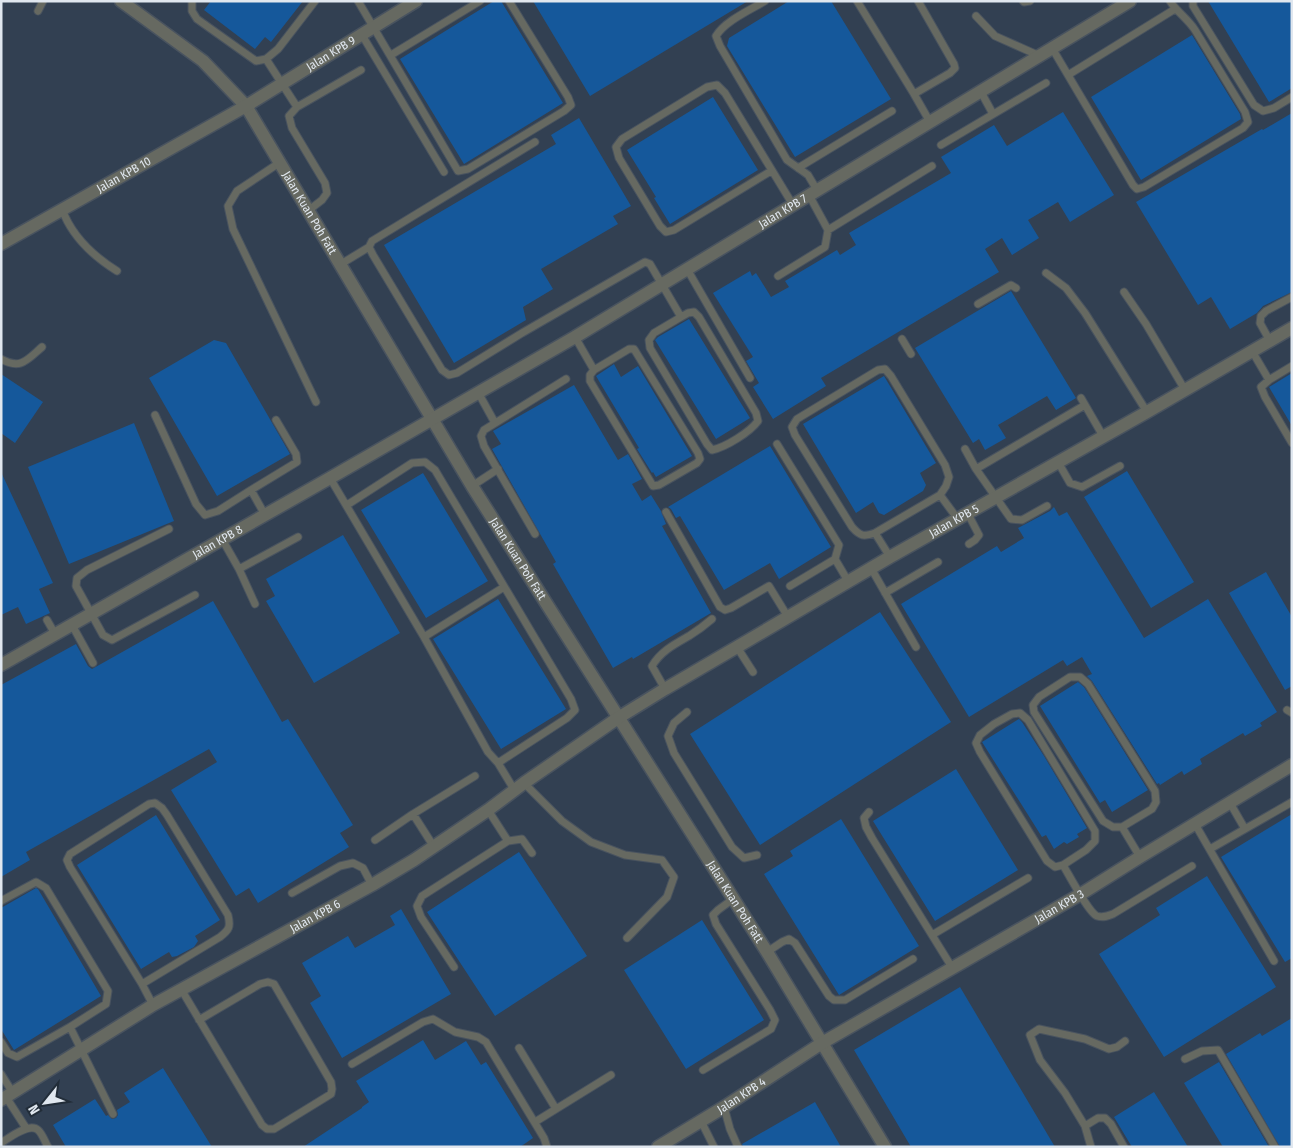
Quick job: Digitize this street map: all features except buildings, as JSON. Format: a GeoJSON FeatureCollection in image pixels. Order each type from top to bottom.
{"type":"FeatureCollection","features":[{"type":"Feature","properties":{"kind":"street","name":"Jalan Kuan Poh Fatt"},"geometry":{"type":"LineString","coordinates":[[121,1],[203,61],[246,106],[472,486],[767,952],[885,1147]]}},
{"type":"Feature","properties":{"kind":"street","name":"Jalan KPB 9"},"geometry":{"type":"LineString","coordinates":[[246,106],[416,1]]}},
{"type":"Feature","properties":{"kind":"street","name":"Jalan KPB 7"},"geometry":{"type":"LineString","coordinates":[[433,419],[479,394],[687,270],[1040,56],[1117,5],[1130,1]]}},
{"type":"Feature","properties":{"kind":"street","name":"Jalan KPB 10"},"geometry":{"type":"LineString","coordinates":[[1,244],[246,106]]}},
{"type":"Feature","properties":{"kind":"street","name":"Jalan KPB 5"},"geometry":{"type":"LineString","coordinates":[[618,718],[664,689],[962,515],[1147,412],[1292,328]]}},
{"type":"Feature","properties":{"kind":"street","name":"Jalan KPB 8"},"geometry":{"type":"LineString","coordinates":[[1,665],[433,419]]}},
{"type":"Feature","properties":{"kind":"street","name":"Jalan KPB 6"},"geometry":{"type":"LineString","coordinates":[[7,1097],[153,1005],[372,885],[434,847],[618,718]]}},
{"type":"Feature","properties":{"kind":"street","name":"Jalan KPB 3"},"geometry":{"type":"LineString","coordinates":[[822,1043],[1081,894],[1292,765]]}},
{"type":"Feature","properties":{"kind":"street","name":"Jalan KPB 4"},"geometry":{"type":"LineString","coordinates":[[658,1147],[724,1107],[822,1043]]}},
{"type":"Feature","properties":{"kind":"lane"},"geometry":{"type":"LineString","coordinates":[[38,11],[43,1]]}},
{"type":"Feature","properties":{"kind":"lane"},"geometry":{"type":"LineString","coordinates":[[192,1],[192,11],[197,19],[256,62],[266,59],[278,49],[315,1]]}},
{"type":"Feature","properties":{"kind":"lane"},"geometry":{"type":"LineString","coordinates":[[359,1],[458,171],[468,170],[571,105],[568,97],[509,1]]}},
{"type":"Feature","properties":{"kind":"lane"},"geometry":{"type":"LineString","coordinates":[[391,55],[480,1]]}},
{"type":"Feature","properties":{"kind":"lane"},"geometry":{"type":"LineString","coordinates":[[765,1],[730,22],[716,36],[787,160],[808,175],[828,230],[825,247],[778,276]]}},
{"type":"Feature","properties":{"kind":"lane"},"geometry":{"type":"LineString","coordinates":[[857,1],[930,122]]}},
{"type":"Feature","properties":{"kind":"lane"},"geometry":{"type":"LineString","coordinates":[[914,94],[950,73],[955,68],[918,1]]}},
{"type":"Feature","properties":{"kind":"lane"},"geometry":{"type":"LineString","coordinates":[[1023,1],[1030,1]]}},
{"type":"Feature","properties":{"kind":"lane"},"geometry":{"type":"LineString","coordinates":[[1052,48],[1132,185],[1137,188],[1144,187],[1243,128],[1248,122],[1245,112],[1195,30],[1170,1]]}},
{"type":"Feature","properties":{"kind":"lane"},"geometry":{"type":"LineString","coordinates":[[1192,1],[1193,6],[1254,105],[1263,111],[1274,108],[1292,97]]}},
{"type":"Feature","properties":{"kind":"lane"},"geometry":{"type":"LineString","coordinates":[[1068,76],[1175,9]]}},
{"type":"Feature","properties":{"kind":"lane"},"geometry":{"type":"LineString","coordinates":[[976,16],[995,36],[1040,56]]}},
{"type":"Feature","properties":{"kind":"lane"},"geometry":{"type":"LineString","coordinates":[[362,35],[444,172]]}},
{"type":"Feature","properties":{"kind":"lane"},"geometry":{"type":"LineString","coordinates":[[266,59],[297,107]]}},
{"type":"Feature","properties":{"kind":"lane"},"geometry":{"type":"LineString","coordinates":[[309,210],[322,200],[327,193],[325,183],[292,128],[289,116],[297,107],[360,70]]}},
{"type":"Feature","properties":{"kind":"lane"},"geometry":{"type":"LineString","coordinates":[[941,146],[1046,83]]}},
{"type":"Feature","properties":{"kind":"lane"},"geometry":{"type":"LineString","coordinates":[[771,171],[674,230],[666,232],[660,226],[618,158],[616,147],[622,139],[707,87],[717,85],[725,93],[793,205]]}},
{"type":"Feature","properties":{"kind":"lane"},"geometry":{"type":"LineString","coordinates":[[981,92],[993,114]]}},
{"type":"Feature","properties":{"kind":"lane"},"geometry":{"type":"LineString","coordinates":[[798,168],[892,111]]}},
{"type":"Feature","properties":{"kind":"lane"},"geometry":{"type":"LineString","coordinates":[[341,264],[369,247],[372,241],[535,142]]}},
{"type":"Feature","properties":{"kind":"lane"},"geometry":{"type":"LineString","coordinates":[[279,163],[237,191],[228,206],[233,229],[316,402]]}},
{"type":"Feature","properties":{"kind":"lane"},"geometry":{"type":"LineString","coordinates":[[828,230],[932,166]]}},
{"type":"Feature","properties":{"kind":"lane"},"geometry":{"type":"LineString","coordinates":[[62,209],[66,220],[81,243],[118,271]]}},
{"type":"Feature","properties":{"kind":"lane"},"geometry":{"type":"LineString","coordinates":[[369,247],[442,370],[448,375],[457,373],[645,262],[650,264],[681,317]]}},
{"type":"Feature","properties":{"kind":"lane"},"geometry":{"type":"LineString","coordinates":[[687,270],[750,378]]}},
{"type":"Feature","properties":{"kind":"lane"},"geometry":{"type":"LineString","coordinates":[[1046,273],[1066,288],[1085,313],[1147,412]]}},
{"type":"Feature","properties":{"kind":"lane"},"geometry":{"type":"LineString","coordinates":[[978,304],[1011,285],[1016,288]]}},
{"type":"Feature","properties":{"kind":"lane"},"geometry":{"type":"LineString","coordinates":[[1124,292],[1146,324],[1185,390]]}},
{"type":"Feature","properties":{"kind":"lane"},"geometry":{"type":"LineString","coordinates":[[1270,341],[1260,323],[1261,316],[1266,311],[1292,297]]}},
{"type":"Feature","properties":{"kind":"lane"},"geometry":{"type":"LineString","coordinates":[[694,312],[699,317],[756,413],[758,421],[754,427],[720,448],[712,450],[707,444],[650,348],[649,340],[654,333],[681,317],[694,312]]}},
{"type":"Feature","properties":{"kind":"lane"},"geometry":{"type":"LineString","coordinates":[[575,337],[594,370]]}},
{"type":"Feature","properties":{"kind":"lane"},"geometry":{"type":"LineString","coordinates":[[902,339],[911,354]]}},
{"type":"Feature","properties":{"kind":"lane"},"geometry":{"type":"LineString","coordinates":[[1,359],[10,364],[24,363],[42,347]]}},
{"type":"Feature","properties":{"kind":"lane"},"geometry":{"type":"LineString","coordinates":[[629,349],[634,349],[700,459],[659,485],[653,486],[590,381],[590,375],[594,370],[629,349]]}},
{"type":"Feature","properties":{"kind":"lane"},"geometry":{"type":"LineString","coordinates":[[1252,351],[1269,380]]}},
{"type":"Feature","properties":{"kind":"lane"},"geometry":{"type":"LineString","coordinates":[[1292,366],[1261,387],[1292,443]]}},
{"type":"Feature","properties":{"kind":"lane"},"geometry":{"type":"LineString","coordinates":[[885,369],[891,376],[950,478],[940,495],[875,533],[867,536],[859,534],[852,527],[795,435],[792,427],[797,419],[878,370],[885,369]]}},
{"type":"Feature","properties":{"kind":"lane"},"geometry":{"type":"LineString","coordinates":[[535,534],[484,446],[481,436],[484,430],[566,379]]}},
{"type":"Feature","properties":{"kind":"lane"},"geometry":{"type":"LineString","coordinates":[[479,394],[495,423]]}},
{"type":"Feature","properties":{"kind":"lane"},"geometry":{"type":"LineString","coordinates":[[1080,398],[1103,436]]}},
{"type":"Feature","properties":{"kind":"lane"},"geometry":{"type":"LineString","coordinates":[[976,468],[1085,405]]}},
{"type":"Feature","properties":{"kind":"lane"},"geometry":{"type":"LineString","coordinates":[[155,415],[196,504],[204,515],[218,511],[297,462],[296,454],[276,420]]}},
{"type":"Feature","properties":{"kind":"lane"},"geometry":{"type":"LineString","coordinates":[[777,444],[839,546],[835,559],[790,586]]}},
{"type":"Feature","properties":{"kind":"lane"},"geometry":{"type":"LineString","coordinates":[[965,449],[1011,518],[1022,520],[1048,506]]}},
{"type":"Feature","properties":{"kind":"lane"},"geometry":{"type":"LineString","coordinates":[[346,505],[412,463],[425,462],[435,470],[571,699],[574,710],[567,718],[498,763]]}},
{"type":"Feature","properties":{"kind":"lane"},"geometry":{"type":"LineString","coordinates":[[1058,462],[1070,484],[1082,487],[1120,466]]}},
{"type":"Feature","properties":{"kind":"lane"},"geometry":{"type":"LineString","coordinates":[[472,486],[498,469]]}},
{"type":"Feature","properties":{"kind":"lane"},"geometry":{"type":"LineString","coordinates":[[330,478],[424,637],[488,752],[519,787],[591,842],[625,855],[662,860],[674,877],[667,897],[627,938]]}},
{"type":"Feature","properties":{"kind":"lane"},"geometry":{"type":"LineString","coordinates":[[251,490],[265,515]]}},
{"type":"Feature","properties":{"kind":"lane"},"geometry":{"type":"LineString","coordinates":[[940,495],[962,515],[979,535],[969,544]]}},
{"type":"Feature","properties":{"kind":"lane"},"geometry":{"type":"LineString","coordinates":[[666,512],[720,607],[725,610],[731,608],[770,586],[788,617]]}},
{"type":"Feature","properties":{"kind":"lane"},"geometry":{"type":"LineString","coordinates":[[169,529],[87,570],[77,578],[76,586],[103,635],[112,640],[195,595]]}},
{"type":"Feature","properties":{"kind":"lane"},"geometry":{"type":"LineString","coordinates":[[875,533],[890,557]]}},
{"type":"Feature","properties":{"kind":"lane"},"geometry":{"type":"LineString","coordinates":[[239,569],[298,537]]}},
{"type":"Feature","properties":{"kind":"lane"},"geometry":{"type":"LineString","coordinates":[[222,540],[239,569],[255,604]]}},
{"type":"Feature","properties":{"kind":"lane"},"geometry":{"type":"LineString","coordinates":[[835,559],[848,581]]}},
{"type":"Feature","properties":{"kind":"lane"},"geometry":{"type":"LineString","coordinates":[[885,593],[938,562]]}},
{"type":"Feature","properties":{"kind":"lane"},"geometry":{"type":"LineString","coordinates":[[871,568],[916,647]]}},
{"type":"Feature","properties":{"kind":"lane"},"geometry":{"type":"LineString","coordinates":[[424,637],[504,587]]}},
{"type":"Feature","properties":{"kind":"lane"},"geometry":{"type":"LineString","coordinates":[[664,689],[652,666],[657,657],[712,619]]}},
{"type":"Feature","properties":{"kind":"lane"},"geometry":{"type":"LineString","coordinates":[[47,620],[55,634]]}},
{"type":"Feature","properties":{"kind":"lane"},"geometry":{"type":"LineString","coordinates":[[72,625],[93,662]]}},
{"type":"Feature","properties":{"kind":"lane"},"geometry":{"type":"LineString","coordinates":[[737,648],[753,672]]}},
{"type":"Feature","properties":{"kind":"lane"},"geometry":{"type":"LineString","coordinates":[[1070,677],[1080,677],[1088,684],[1155,791],[1156,802],[1152,809],[1122,827],[1113,827],[1103,821],[1034,712],[1033,705],[1039,697],[1070,677]]}},
{"type":"Feature","properties":{"kind":"lane"},"geometry":{"type":"LineString","coordinates":[[686,712],[674,723],[668,736],[674,753],[732,847],[744,858],[758,855]]}},
{"type":"Feature","properties":{"kind":"lane"},"geometry":{"type":"LineString","coordinates":[[1020,713],[1028,720],[1095,831],[1095,841],[1086,850],[1063,865],[1056,867],[1048,861],[976,743],[980,735],[994,724],[1012,714],[1020,713]]}},
{"type":"Feature","properties":{"kind":"lane"},"geometry":{"type":"LineString","coordinates":[[375,840],[475,776]]}},
{"type":"Feature","properties":{"kind":"lane"},"geometry":{"type":"LineString","coordinates":[[1210,849],[1292,802]]}},
{"type":"Feature","properties":{"kind":"lane"},"geometry":{"type":"LineString","coordinates":[[142,984],[220,937],[228,931],[230,922],[228,915],[167,815],[155,803],[149,804],[70,854],[67,860],[70,868],[153,1005]]}},
{"type":"Feature","properties":{"kind":"lane"},"geometry":{"type":"LineString","coordinates":[[1230,803],[1245,829]]}},
{"type":"Feature","properties":{"kind":"lane"},"geometry":{"type":"LineString","coordinates":[[488,810],[508,841]]}},
{"type":"Feature","properties":{"kind":"lane"},"geometry":{"type":"LineString","coordinates":[[869,812],[864,818],[866,827],[953,969]]}},
{"type":"Feature","properties":{"kind":"lane"},"geometry":{"type":"LineString","coordinates":[[413,814],[434,847]]}},
{"type":"Feature","properties":{"kind":"lane"},"geometry":{"type":"LineString","coordinates":[[1195,824],[1274,962]]}},
{"type":"Feature","properties":{"kind":"lane"},"geometry":{"type":"LineString","coordinates":[[1122,827],[1140,857]]}},
{"type":"Feature","properties":{"kind":"lane"},"geometry":{"type":"LineString","coordinates":[[454,967],[421,917],[417,906],[422,896],[508,841],[522,839],[532,852]]}},
{"type":"Feature","properties":{"kind":"lane"},"geometry":{"type":"LineString","coordinates":[[292,893],[340,866],[353,862],[363,868],[372,885]]}},
{"type":"Feature","properties":{"kind":"lane"},"geometry":{"type":"LineString","coordinates":[[1063,865],[1090,909],[1096,916],[1104,917],[1113,914],[1192,866]]}},
{"type":"Feature","properties":{"kind":"lane"},"geometry":{"type":"LineString","coordinates":[[932,935],[1028,878]]}},
{"type":"Feature","properties":{"kind":"lane"},"geometry":{"type":"LineString","coordinates":[[1,901],[36,882],[46,888],[108,991],[106,1004],[17,1057],[8,1053],[1,1042]]}},
{"type":"Feature","properties":{"kind":"lane"},"geometry":{"type":"LineString","coordinates":[[703,1070],[771,1028],[775,1020],[716,924],[713,915],[733,899]]}},
{"type":"Feature","properties":{"kind":"lane"},"geometry":{"type":"LineString","coordinates":[[767,952],[789,939],[795,943],[829,996],[834,1000],[845,1000],[913,959]]}},
{"type":"Feature","properties":{"kind":"lane"},"geometry":{"type":"LineString","coordinates":[[181,990],[199,1020],[262,1125],[267,1129],[274,1129],[331,1094],[331,1082],[274,984],[268,982],[260,984],[199,1020]]}},
{"type":"Feature","properties":{"kind":"lane"},"geometry":{"type":"LineString","coordinates":[[352,1064],[423,1022],[433,1020],[455,1032],[478,1037],[486,1042],[535,1122],[547,1147]]}},
{"type":"Feature","properties":{"kind":"lane"},"geometry":{"type":"LineString","coordinates":[[70,1027],[113,1114]]}},
{"type":"Feature","properties":{"kind":"lane"},"geometry":{"type":"LineString","coordinates":[[1091,1147],[1085,1126],[1065,1093],[1040,1060],[1030,1035],[1039,1029],[1085,1039],[1109,1049],[1117,1047],[1125,1041]]}},
{"type":"Feature","properties":{"kind":"lane"},"geometry":{"type":"LineString","coordinates":[[519,1048],[556,1108]]}},
{"type":"Feature","properties":{"kind":"lane"},"geometry":{"type":"LineString","coordinates":[[1185,1059],[1202,1051],[1218,1050],[1274,1147]]}},
{"type":"Feature","properties":{"kind":"lane"},"geometry":{"type":"LineString","coordinates":[[1,1074],[7,1097],[26,1128]]}},
{"type":"Feature","properties":{"kind":"lane"},"geometry":{"type":"LineString","coordinates":[[535,1122],[611,1075]]}},
{"type":"Feature","properties":{"kind":"lane"},"geometry":{"type":"LineString","coordinates":[[724,1107],[730,1129],[738,1147]]}},
{"type":"Feature","properties":{"kind":"lane"},"geometry":{"type":"LineString","coordinates":[[1085,1126],[1098,1118],[1105,1118],[1111,1124],[1124,1147]]}},
{"type":"Feature","properties":{"kind":"lane"},"geometry":{"type":"LineString","coordinates":[[701,1121],[714,1147]]}},
{"type":"Feature","properties":{"kind":"lane"},"geometry":{"type":"LineString","coordinates":[[1,1142],[26,1128],[32,1127],[37,1129],[48,1147]]}},
{"type":"Feature","properties":{"kind":"shaded area"},"geometry":{"type":"Polygon","coordinates":[[[1,1],[1292,1],[1292,1147],[1,1147],[1,1]]]}}]}
